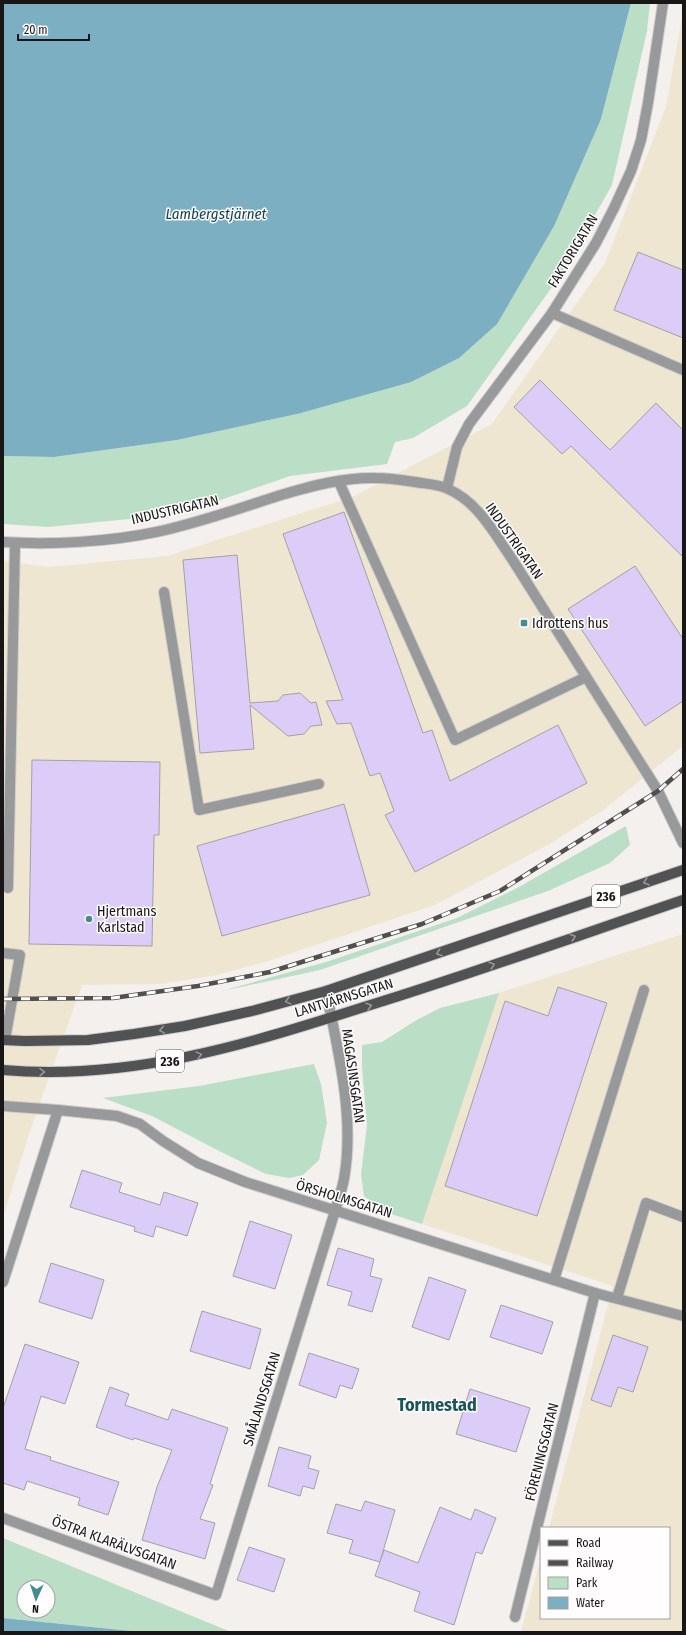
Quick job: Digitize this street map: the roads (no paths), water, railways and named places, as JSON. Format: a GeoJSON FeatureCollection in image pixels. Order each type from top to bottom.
{"type":"FeatureCollection","features":[{"type":"Feature","properties":{"kind":"main road","name":"LANTVÄRNSGATAN"},"geometry":{"type":"LineString","coordinates":[[4,1040],[88,1040],[184,1026],[252,1011],[326,991],[683,870]]}},
{"type":"Feature","properties":{"kind":"main road","name":"LANTVÄRNSGATAN"},"geometry":{"type":"LineString","coordinates":[[3,1070],[27,1072],[90,1071],[139,1066],[191,1057],[331,1018],[422,989],[683,900]]}},
{"type":"Feature","properties":{"kind":"street","name":"FAKTORIGATAN"},"geometry":{"type":"LineString","coordinates":[[447,488],[457,446],[469,424],[552,312],[596,243],[631,170],[641,140],[663,3]]}},
{"type":"Feature","properties":{"kind":"street"},"geometry":{"type":"LineString","coordinates":[[552,312],[683,370]]}},
{"type":"Feature","properties":{"kind":"street","name":"INDUSTRIGATAN"},"geometry":{"type":"LineString","coordinates":[[3,542],[34,544],[95,540],[156,532],[315,486],[339,482],[375,478],[403,480],[447,488],[468,500],[488,524],[658,791],[683,843]]}},
{"type":"Feature","properties":{"kind":"street"},"geometry":{"type":"LineString","coordinates":[[339,482],[455,740],[586,677]]}},
{"type":"Feature","properties":{"kind":"street"},"geometry":{"type":"LineString","coordinates":[[8,888],[15,543]]}},
{"type":"Feature","properties":{"kind":"street"},"geometry":{"type":"LineString","coordinates":[[164,592],[199,810],[319,784]]}},
{"type":"Feature","properties":{"kind":"street"},"geometry":{"type":"LineString","coordinates":[[3,953],[20,955],[4,1040]]}},
{"type":"Feature","properties":{"kind":"street"},"geometry":{"type":"LineString","coordinates":[[554,1280],[644,990]]}},
{"type":"Feature","properties":{"kind":"street","name":"MAGASINSGATAN"},"geometry":{"type":"LineString","coordinates":[[326,991],[346,1105],[347,1145],[344,1178],[335,1211]]}},
{"type":"Feature","properties":{"kind":"street","name":"ÖRSHOLMSGATAN"},"geometry":{"type":"LineString","coordinates":[[3,1106],[118,1116],[140,1124],[163,1141],[198,1163],[245,1182],[596,1293],[683,1316]]}},
{"type":"Feature","properties":{"kind":"street"},"geometry":{"type":"LineString","coordinates":[[3,1282],[58,1110]]}},
{"type":"Feature","properties":{"kind":"street"},"geometry":{"type":"LineString","coordinates":[[617,1298],[646,1203],[683,1217]]}},
{"type":"Feature","properties":{"kind":"street","name":"SMÅLANDSGATAN"},"geometry":{"type":"LineString","coordinates":[[216,1595],[335,1211]]}},
{"type":"Feature","properties":{"kind":"street","name":"FÖRENINGSGATAN"},"geometry":{"type":"LineString","coordinates":[[515,1617],[596,1293]]}},
{"type":"Feature","properties":{"kind":"street","name":"ÖSTRA KLARÄLVSGATAN"},"geometry":{"type":"LineString","coordinates":[[3,1518],[216,1595]]}},
{"type":"Feature","properties":{"kind":"water","name":"Lambergstjärnet"},"geometry":{"type":"Polygon","coordinates":[[[3,3],[631,3],[601,119],[554,226],[497,324],[459,358],[411,382],[297,414],[177,440],[54,457],[3,456],[3,3]]]}},
{"type":"Feature","properties":{"kind":"water"},"geometry":{"type":"Polygon","coordinates":[[[3,1618],[141,1632],[3,1632],[3,1618]]]}},
{"type":"Feature","properties":{"kind":"railway"},"geometry":{"type":"LineString","coordinates":[[3,999],[113,998],[198,986],[270,972],[422,924],[500,891],[658,791],[683,769]]}},
{"type":"Feature","properties":{"kind":"place","name":"Idrottens hus"},"geometry":{"type":"Point","coordinates":[524,623]}},
{"type":"Feature","properties":{"kind":"place","name":"Hjertmans Karlstad"},"geometry":{"type":"Point","coordinates":[89,919]}},
{"type":"Feature","properties":{"kind":"district","name":"Tormestad"},"geometry":{"type":"Point","coordinates":[437,1405]}}]}
